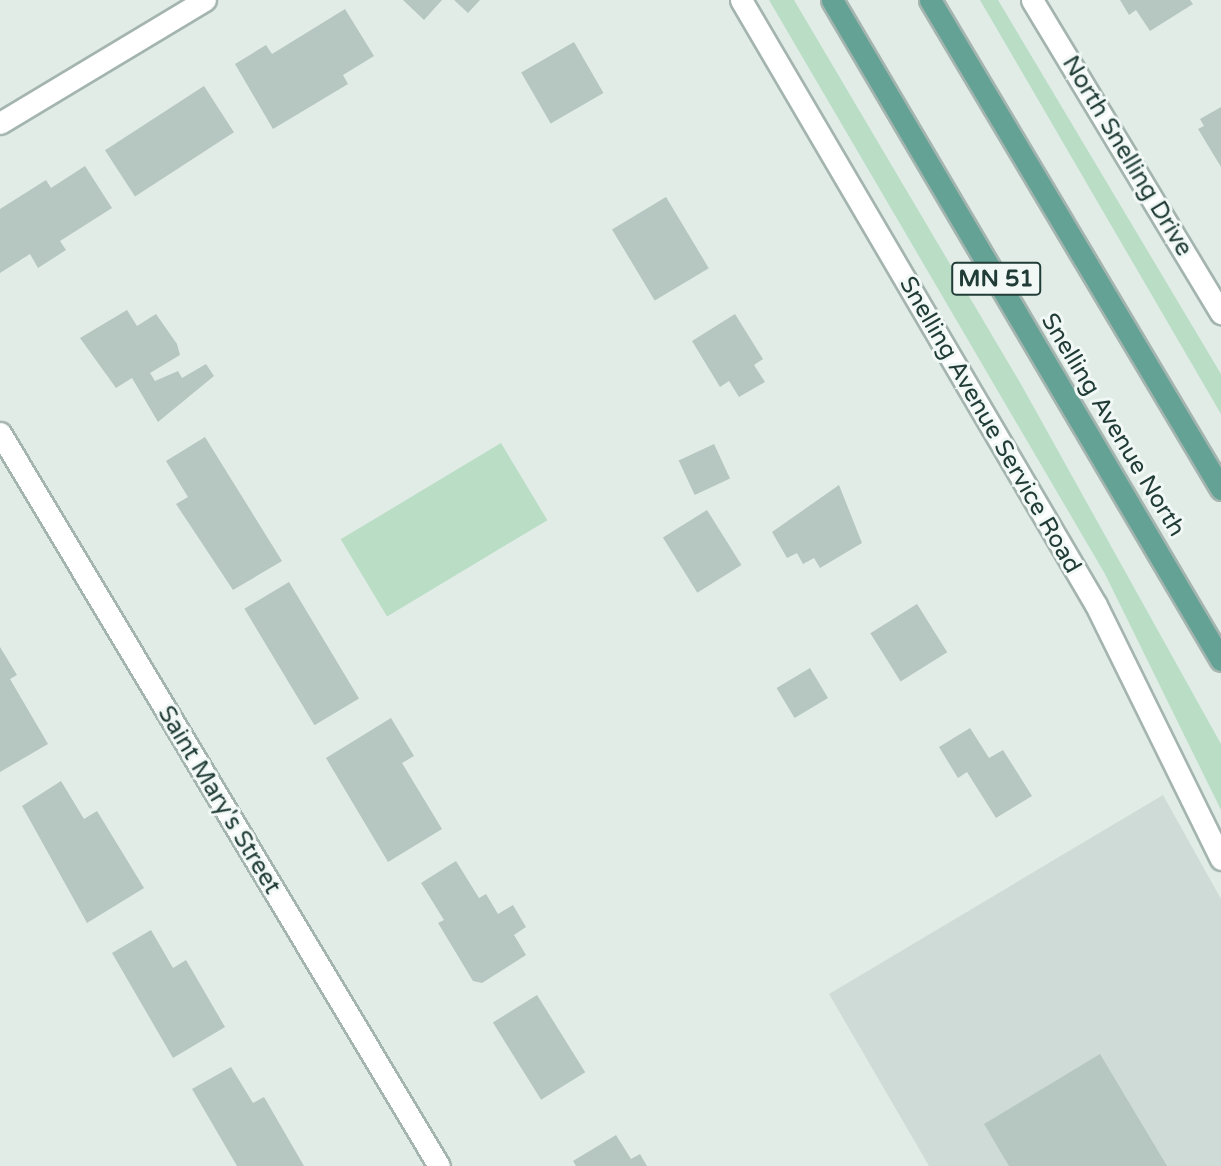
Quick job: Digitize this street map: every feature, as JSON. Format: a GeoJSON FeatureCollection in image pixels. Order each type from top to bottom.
{"type":"FeatureCollection","features":[{"type":"Feature","properties":{"kind":"main road","name":"Snelling Avenue North"},"geometry":{"type":"LineString","coordinates":[[832,0],[1221,660]]}},
{"type":"Feature","properties":{"kind":"main road","name":"MN 51"},"geometry":{"type":"LineString","coordinates":[[930,0],[1221,489]]}},
{"type":"Feature","properties":{"kind":"street"},"geometry":{"type":"LineString","coordinates":[[0,123],[205,0]]}},
{"type":"Feature","properties":{"kind":"street","name":"Snelling Avenue Service Road"},"geometry":{"type":"LineString","coordinates":[[741,0],[1096,605],[1221,859]]}},
{"type":"Feature","properties":{"kind":"street","name":"North Snelling Drive"},"geometry":{"type":"LineString","coordinates":[[1032,0],[1221,313]]}},
{"type":"Feature","properties":{"kind":"street","name":"Saint Mary's Street"},"geometry":{"type":"LineString","coordinates":[[0,433],[439,1166]]}},
{"type":"Feature","properties":{"kind":"shaded area"},"geometry":{"type":"Polygon","coordinates":[[[1163,795],[1221,899],[1221,1166],[929,1166],[829,994],[1163,795]]]}},
{"type":"Feature","properties":{"kind":"green space"},"geometry":{"type":"Polygon","coordinates":[[[769,0],[794,0],[1022,386],[1221,744],[1221,810],[1105,574],[769,0]]]}},
{"type":"Feature","properties":{"kind":"green space"},"geometry":{"type":"Polygon","coordinates":[[[980,0],[998,0],[1221,374],[1221,414],[980,0]]]}},
{"type":"Feature","properties":{"kind":"green space"},"geometry":{"type":"Polygon","coordinates":[[[501,443],[547,520],[387,616],[341,539],[501,443]]]}},
{"type":"Feature","properties":{"kind":"building"},"geometry":{"type":"Polygon","coordinates":[[[403,0],[442,0],[424,20],[403,0]]]}},
{"type":"Feature","properties":{"kind":"building"},"geometry":{"type":"Polygon","coordinates":[[[454,0],[480,0],[468,13],[454,0]]]}},
{"type":"Feature","properties":{"kind":"building"},"geometry":{"type":"Polygon","coordinates":[[[1120,0],[1190,0],[1193,4],[1150,31],[1136,10],[1129,15],[1120,0]]]}},
{"type":"Feature","properties":{"kind":"building"},"geometry":{"type":"Polygon","coordinates":[[[345,9],[374,56],[343,75],[348,84],[273,129],[235,64],[266,45],[272,54],[345,9]]]}},
{"type":"Feature","properties":{"kind":"building"},"geometry":{"type":"Polygon","coordinates":[[[574,42],[604,93],[551,124],[521,73],[574,42]]]}},
{"type":"Feature","properties":{"kind":"building"},"geometry":{"type":"Polygon","coordinates":[[[204,86],[234,132],[135,196],[105,150],[204,86]]]}},
{"type":"Feature","properties":{"kind":"building"},"geometry":{"type":"Polygon","coordinates":[[[1221,107],[1221,167],[1198,129],[1204,126],[1200,119],[1221,107]]]}},
{"type":"Feature","properties":{"kind":"building"},"geometry":{"type":"Polygon","coordinates":[[[85,166],[112,208],[60,241],[66,250],[38,268],[30,254],[0,273],[0,209],[46,180],[51,188],[85,166]]]}},
{"type":"Feature","properties":{"kind":"building"},"geometry":{"type":"Polygon","coordinates":[[[666,197],[709,268],[655,301],[612,229],[666,197]]]}},
{"type":"Feature","properties":{"kind":"building"},"geometry":{"type":"Polygon","coordinates":[[[127,310],[137,326],[156,314],[177,344],[180,355],[150,373],[155,381],[178,371],[182,378],[206,364],[214,376],[158,422],[132,378],[116,388],[80,338],[127,310]]]}},
{"type":"Feature","properties":{"kind":"building"},"geometry":{"type":"Polygon","coordinates":[[[735,314],[763,359],[754,365],[765,382],[739,397],[729,381],[720,387],[692,341],[735,314]]]}},
{"type":"Feature","properties":{"kind":"building"},"geometry":{"type":"Polygon","coordinates":[[[205,437],[282,561],[233,590],[176,504],[188,497],[166,461],[205,437]]]}},
{"type":"Feature","properties":{"kind":"building"},"geometry":{"type":"Polygon","coordinates":[[[714,444],[730,478],[695,495],[679,460],[714,444]]]}},
{"type":"Feature","properties":{"kind":"building"},"geometry":{"type":"Polygon","coordinates":[[[839,485],[862,543],[820,568],[814,558],[803,564],[797,553],[787,558],[772,532],[839,485]]]}},
{"type":"Feature","properties":{"kind":"building"},"geometry":{"type":"Polygon","coordinates":[[[707,510],[741,565],[697,593],[663,538],[707,510]]]}},
{"type":"Feature","properties":{"kind":"building"},"geometry":{"type":"Polygon","coordinates":[[[289,582],[359,699],[314,725],[244,609],[289,582]]]}},
{"type":"Feature","properties":{"kind":"building"},"geometry":{"type":"Polygon","coordinates":[[[917,604],[947,652],[901,681],[870,633],[917,604]]]}},
{"type":"Feature","properties":{"kind":"building"},"geometry":{"type":"Polygon","coordinates":[[[0,647],[17,675],[10,679],[48,744],[0,772],[0,647]]]}},
{"type":"Feature","properties":{"kind":"building"},"geometry":{"type":"Polygon","coordinates":[[[810,668],[828,698],[795,718],[777,688],[810,668]]]}},
{"type":"Feature","properties":{"kind":"building"},"geometry":{"type":"Polygon","coordinates":[[[391,718],[414,756],[402,763],[442,829],[388,862],[326,758],[391,718]]]}},
{"type":"Feature","properties":{"kind":"building"},"geometry":{"type":"Polygon","coordinates":[[[970,728],[989,758],[1003,750],[1032,796],[996,818],[967,772],[958,778],[939,747],[970,728]]]}},
{"type":"Feature","properties":{"kind":"building"},"geometry":{"type":"Polygon","coordinates":[[[61,781],[84,819],[97,811],[144,888],[87,923],[22,806],[61,781]]]}},
{"type":"Feature","properties":{"kind":"building"},"geometry":{"type":"Polygon","coordinates":[[[456,861],[479,898],[486,894],[498,914],[513,905],[526,927],[514,935],[526,955],[482,983],[473,981],[438,923],[444,920],[421,883],[456,861]]]}},
{"type":"Feature","properties":{"kind":"building"},"geometry":{"type":"Polygon","coordinates":[[[151,930],[173,968],[186,960],[225,1027],[173,1058],[112,953],[151,930]]]}},
{"type":"Feature","properties":{"kind":"building"},"geometry":{"type":"Polygon","coordinates":[[[537,995],[585,1072],[541,1100],[493,1023],[537,995]]]}},
{"type":"Feature","properties":{"kind":"building"},"geometry":{"type":"Polygon","coordinates":[[[1100,1054],[1167,1166],[1009,1166],[984,1124],[1100,1054]]]}},
{"type":"Feature","properties":{"kind":"building"},"geometry":{"type":"Polygon","coordinates":[[[231,1067],[253,1103],[264,1097],[304,1166],[237,1166],[192,1089],[231,1067]]]}},
{"type":"Feature","properties":{"kind":"building"},"geometry":{"type":"Polygon","coordinates":[[[616,1135],[631,1159],[640,1154],[647,1166],[576,1166],[573,1161],[616,1135]]]}}]}
